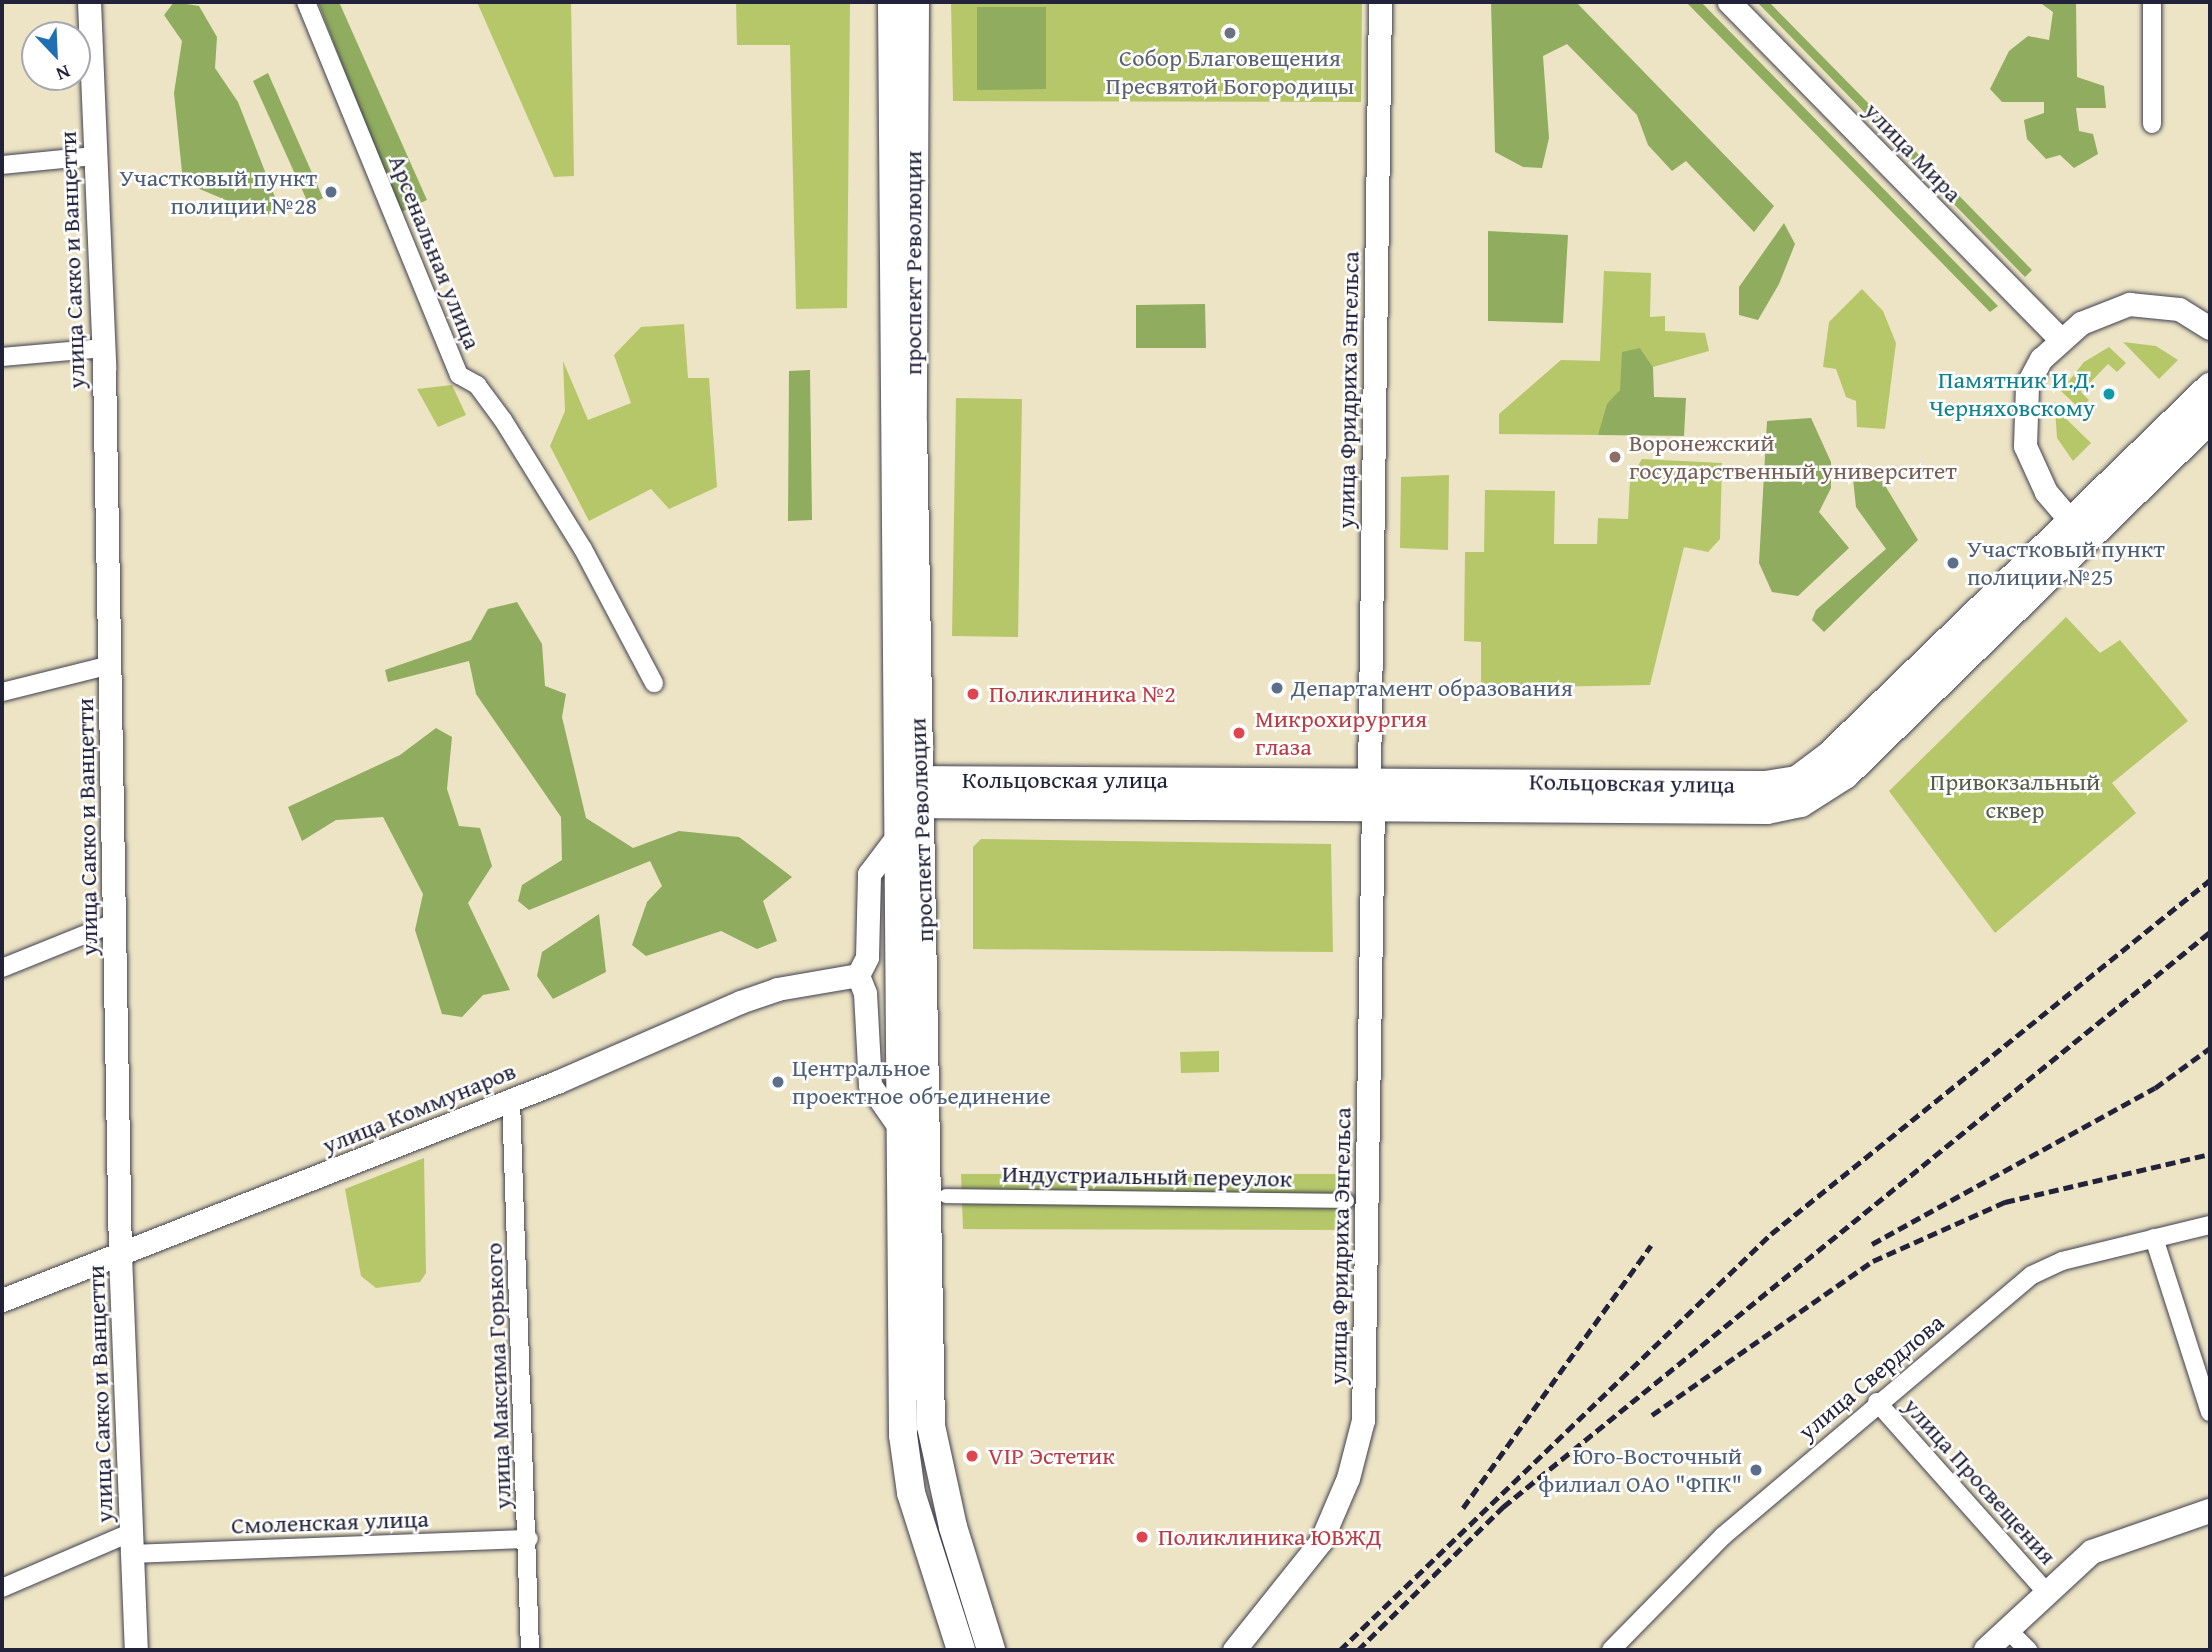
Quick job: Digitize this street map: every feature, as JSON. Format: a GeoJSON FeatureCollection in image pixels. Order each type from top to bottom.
{"type":"FeatureCollection","features":[{"type":"Feature","properties":{"kind":"main road","name":"проспект Революции"},"geometry":{"type":"LineString","coordinates":[[892,2],[908,792],[931,1426],[953,1527],[990,1650]]}},
{"type":"Feature","properties":{"kind":"main road","name":"проспект Революции"},"geometry":{"type":"LineString","coordinates":[[915,2],[908,792],[897,837],[903,1435],[911,1493],[961,1650]]}},
{"type":"Feature","properties":{"kind":"main road","name":"Кольцовская улица"},"geometry":{"type":"LineString","coordinates":[[908,792],[1371,791],[1767,810],[1801,803],[1844,775],[2078,530],[2210,387]]}},
{"type":"Feature","properties":{"kind":"main road","name":"Кольцовская улица"},"geometry":{"type":"LineString","coordinates":[[2078,530],[2210,419]]}},
{"type":"Feature","properties":{"kind":"main road"},"geometry":{"type":"LineString","coordinates":[[1986,1650],[2092,1552],[2210,1511]]}},
{"type":"Feature","properties":{"kind":"street","name":"улица Сакко и Ванцетти"},"geometry":{"type":"LineString","coordinates":[[89,2],[93,156],[104,348],[120,1255],[136,1650]]}},
{"type":"Feature","properties":{"kind":"street","name":"Арсенальная улица"},"geometry":{"type":"LineString","coordinates":[[306,2],[459,375],[477,385],[503,420],[583,549],[654,683]]}},
{"type":"Feature","properties":{"kind":"street","name":"улица Фридриха Энгельса"},"geometry":{"type":"LineString","coordinates":[[1234,1650],[1321,1541],[1348,1478],[1363,1420],[1380,2]]}},
{"type":"Feature","properties":{"kind":"street","name":"улица Мира"},"geometry":{"type":"LineString","coordinates":[[1729,2],[2059,338]]}},
{"type":"Feature","properties":{"kind":"street"},"geometry":{"type":"LineString","coordinates":[[2152,2],[2152,124]]}},
{"type":"Feature","properties":{"kind":"street"},"geometry":{"type":"LineString","coordinates":[[2,165],[93,156]]}},
{"type":"Feature","properties":{"kind":"street"},"geometry":{"type":"LineString","coordinates":[[2078,530],[2033,470],[2022,416],[2027,385],[2059,338],[2103,310],[2129,304],[2179,309],[2210,328]]}},
{"type":"Feature","properties":{"kind":"street"},"geometry":{"type":"LineString","coordinates":[[2,357],[104,348]]}},
{"type":"Feature","properties":{"kind":"street"},"geometry":{"type":"LineString","coordinates":[[2,692],[110,665]]}},
{"type":"Feature","properties":{"kind":"street"},"geometry":{"type":"LineString","coordinates":[[897,837],[869,874],[867,957],[858,975],[865,993],[870,1085],[900,1128]]}},
{"type":"Feature","properties":{"kind":"street"},"geometry":{"type":"LineString","coordinates":[[2,968],[116,922]]}},
{"type":"Feature","properties":{"kind":"street","name":"улица Коммунаров"},"geometry":{"type":"LineString","coordinates":[[2,1300],[510,1100],[765,993],[858,975]]}},
{"type":"Feature","properties":{"kind":"street","name":"улица Максима Горького"},"geometry":{"type":"LineString","coordinates":[[510,1100],[529,1539],[530,1650]]}},
{"type":"Feature","properties":{"kind":"street","name":"Индустриальный переулок"},"geometry":{"type":"LineString","coordinates":[[946,1196],[1347,1201]]}},
{"type":"Feature","properties":{"kind":"street","name":"улица Свердлова"},"geometry":{"type":"LineString","coordinates":[[1611,1650],[1723,1536],[1877,1402],[2032,1275],[2154,1238],[2210,1225]]}},
{"type":"Feature","properties":{"kind":"street"},"geometry":{"type":"LineString","coordinates":[[2154,1238],[2210,1412]]}},
{"type":"Feature","properties":{"kind":"street","name":"улица Просвещения"},"geometry":{"type":"LineString","coordinates":[[1877,1402],[2046,1592]]}},
{"type":"Feature","properties":{"kind":"street","name":"Смоленская улица"},"geometry":{"type":"LineString","coordinates":[[2,1588],[132,1543],[529,1539]]}},
{"type":"Feature","properties":{"kind":"street"},"geometry":{"type":"LineString","coordinates":[[2007,1629],[2028,1650]]}},
{"type":"Feature","properties":{"kind":"green space"},"geometry":{"type":"Polygon","coordinates":[[[174,2],[199,6],[217,37],[215,68],[238,102],[280,210],[264,216],[183,182],[174,93],[182,41],[164,15],[174,2]]]}},
{"type":"Feature","properties":{"kind":"green space"},"geometry":{"type":"Polygon","coordinates":[[[318,2],[339,2],[427,200],[399,213],[318,2]]]}},
{"type":"Feature","properties":{"kind":"green space"},"geometry":{"type":"Polygon","coordinates":[[[477,2],[571,2],[574,176],[554,177],[477,2]]]}},
{"type":"Feature","properties":{"kind":"green space"},"geometry":{"type":"Polygon","coordinates":[[[736,2],[850,2],[847,308],[796,309],[790,45],[737,45],[736,2]]]}},
{"type":"Feature","properties":{"kind":"green space"},"geometry":{"type":"Polygon","coordinates":[[[951,2],[1362,2],[1361,102],[953,101],[951,2]]]}},
{"type":"Feature","properties":{"kind":"green space"},"geometry":{"type":"Polygon","coordinates":[[[1491,2],[1576,2],[1774,206],[1754,232],[1686,161],[1672,171],[1648,145],[1637,115],[1567,44],[1543,56],[1549,138],[1542,168],[1523,167],[1495,152],[1491,2]]]}},
{"type":"Feature","properties":{"kind":"green space"},"geometry":{"type":"Polygon","coordinates":[[[1686,2],[1701,2],[1998,306],[1990,312],[1686,2]]]}},
{"type":"Feature","properties":{"kind":"green space"},"geometry":{"type":"Polygon","coordinates":[[[1757,2],[1769,2],[2032,270],[2025,277],[1757,2]]]}},
{"type":"Feature","properties":{"kind":"green space"},"geometry":{"type":"Polygon","coordinates":[[[2039,2],[2076,2],[2077,77],[2104,86],[2106,108],[2076,108],[2079,131],[2093,134],[2098,154],[2074,168],[2060,155],[2046,159],[2027,139],[2024,120],[2044,113],[2044,102],[2002,102],[1990,89],[2009,51],[2028,36],[2049,40],[2053,12],[2039,2]]]}},
{"type":"Feature","properties":{"kind":"green space"},"geometry":{"type":"Polygon","coordinates":[[[977,7],[1046,7],[1046,89],[977,90],[977,7]]]}},
{"type":"Feature","properties":{"kind":"green space"},"geometry":{"type":"Polygon","coordinates":[[[268,73],[323,198],[309,205],[253,81],[268,73]]]}},
{"type":"Feature","properties":{"kind":"green space"},"geometry":{"type":"Polygon","coordinates":[[[1784,223],[1795,244],[1779,284],[1758,320],[1739,315],[1739,287],[1784,223]]]}},
{"type":"Feature","properties":{"kind":"green space"},"geometry":{"type":"Polygon","coordinates":[[[1488,231],[1568,235],[1563,323],[1488,321],[1488,231]]]}},
{"type":"Feature","properties":{"kind":"green space"},"geometry":{"type":"Polygon","coordinates":[[[1604,271],[1651,273],[1650,317],[1665,316],[1665,331],[1705,333],[1709,351],[1653,367],[1640,348],[1598,435],[1499,434],[1499,414],[1561,360],[1600,361],[1604,271]]]}},
{"type":"Feature","properties":{"kind":"green space"},"geometry":{"type":"Polygon","coordinates":[[[1862,289],[1883,311],[1896,343],[1885,429],[1857,427],[1856,401],[1846,397],[1836,369],[1823,367],[1829,322],[1862,289]]]}},
{"type":"Feature","properties":{"kind":"green space"},"geometry":{"type":"Polygon","coordinates":[[[1205,304],[1206,348],[1136,348],[1136,305],[1205,304]]]}},
{"type":"Feature","properties":{"kind":"green space"},"geometry":{"type":"Polygon","coordinates":[[[684,324],[688,378],[709,378],[717,487],[669,509],[651,489],[589,521],[550,446],[565,411],[563,361],[588,420],[631,403],[614,355],[641,327],[684,324]]]}},
{"type":"Feature","properties":{"kind":"green space"},"geometry":{"type":"Polygon","coordinates":[[[2123,342],[2156,346],[2178,360],[2159,379],[2123,342]]]}},
{"type":"Feature","properties":{"kind":"green space"},"geometry":{"type":"Polygon","coordinates":[[[2109,347],[2126,363],[2117,372],[2108,364],[2081,392],[2089,400],[2080,409],[2061,391],[2084,362],[2109,347]]]}},
{"type":"Feature","properties":{"kind":"green space"},"geometry":{"type":"Polygon","coordinates":[[[1640,348],[1653,367],[1654,397],[1686,398],[1684,436],[1598,435],[1607,404],[1620,390],[1622,352],[1640,348]]]}},
{"type":"Feature","properties":{"kind":"green space"},"geometry":{"type":"Polygon","coordinates":[[[810,370],[812,520],[788,521],[789,371],[810,370]]]}},
{"type":"Feature","properties":{"kind":"green space"},"geometry":{"type":"Polygon","coordinates":[[[452,385],[466,415],[438,427],[417,389],[452,385]]]}},
{"type":"Feature","properties":{"kind":"green space"},"geometry":{"type":"Polygon","coordinates":[[[956,398],[1022,399],[1018,637],[952,636],[956,398]]]}},
{"type":"Feature","properties":{"kind":"green space"},"geometry":{"type":"Polygon","coordinates":[[[2055,408],[2091,443],[2073,461],[2057,438],[2055,408]]]}},
{"type":"Feature","properties":{"kind":"green space"},"geometry":{"type":"Polygon","coordinates":[[[1811,418],[1831,462],[1831,488],[1819,512],[1849,548],[1798,596],[1772,592],[1759,563],[1767,421],[1811,418]]]}},
{"type":"Feature","properties":{"kind":"green space"},"geometry":{"type":"Polygon","coordinates":[[[1642,459],[1722,463],[1720,539],[1708,552],[1684,547],[1650,685],[1481,688],[1481,642],[1464,641],[1465,552],[1484,552],[1485,490],[1555,491],[1554,544],[1597,544],[1598,518],[1628,519],[1630,479],[1642,459]]]}},
{"type":"Feature","properties":{"kind":"green space"},"geometry":{"type":"Polygon","coordinates":[[[1875,469],[1918,540],[1824,632],[1812,620],[1816,610],[1886,549],[1856,507],[1853,479],[1875,469]]]}},
{"type":"Feature","properties":{"kind":"green space"},"geometry":{"type":"Polygon","coordinates":[[[1449,475],[1448,550],[1400,548],[1401,477],[1449,475]]]}},
{"type":"Feature","properties":{"kind":"green space"},"geometry":{"type":"Polygon","coordinates":[[[517,602],[542,644],[545,686],[566,694],[562,717],[586,818],[633,848],[679,831],[739,837],[792,877],[763,901],[777,941],[757,949],[721,931],[646,956],[632,945],[647,902],[662,886],[650,861],[529,910],[518,901],[522,885],[562,860],[561,817],[476,694],[469,661],[388,682],[385,670],[471,640],[488,609],[517,602]]]}},
{"type":"Feature","properties":{"kind":"green space","name":"Привокзальный сквер"},"geometry":{"type":"Polygon","coordinates":[[[2066,617],[2100,653],[2120,640],[2188,721],[2112,783],[2136,813],[1995,933],[1889,791],[2066,617]]]}},
{"type":"Feature","properties":{"kind":"green space"},"geometry":{"type":"Polygon","coordinates":[[[436,728],[452,737],[447,789],[459,826],[480,828],[492,866],[468,903],[510,990],[483,995],[462,1017],[442,1014],[415,930],[423,894],[383,817],[336,820],[302,841],[288,807],[400,755],[436,728]]]}},
{"type":"Feature","properties":{"kind":"green space"},"geometry":{"type":"Polygon","coordinates":[[[981,839],[1331,844],[1333,952],[973,949],[973,847],[981,839]]]}},
{"type":"Feature","properties":{"kind":"green space"},"geometry":{"type":"Polygon","coordinates":[[[599,914],[606,972],[553,999],[537,976],[542,952],[599,914]]]}},
{"type":"Feature","properties":{"kind":"green space"},"geometry":{"type":"Polygon","coordinates":[[[1219,1051],[1219,1072],[1181,1073],[1180,1052],[1219,1051]]]}},
{"type":"Feature","properties":{"kind":"green space"},"geometry":{"type":"Polygon","coordinates":[[[424,1158],[426,1273],[420,1282],[376,1288],[361,1276],[345,1189],[424,1158]]]}},
{"type":"Feature","properties":{"kind":"green space"},"geometry":{"type":"Polygon","coordinates":[[[961,1174],[1339,1174],[1338,1230],[963,1229],[961,1174]]]}},
{"type":"Feature","properties":{"kind":"railway"},"geometry":{"type":"LineString","coordinates":[[1340,1650],[1771,1234],[2210,880]]}},
{"type":"Feature","properties":{"kind":"railway"},"geometry":{"type":"LineString","coordinates":[[1358,1650],[1503,1507],[2210,932]]}},
{"type":"Feature","properties":{"kind":"railway"},"geometry":{"type":"LineString","coordinates":[[1872,1244],[2155,1088],[2210,1048]]}},
{"type":"Feature","properties":{"kind":"railway"},"geometry":{"type":"LineString","coordinates":[[1652,1415],[1873,1261],[2005,1202],[2210,1154]]}},
{"type":"Feature","properties":{"kind":"railway"},"geometry":{"type":"LineString","coordinates":[[1463,1508],[1651,1245]]}},
{"type":"Feature","properties":{"kind":"place","name":"Собор Благовещения Пресвятой Богородицы"},"geometry":{"type":"Point","coordinates":[1230,33]}},
{"type":"Feature","properties":{"kind":"place","name":"Участковый пункт полиции №28"},"geometry":{"type":"Point","coordinates":[331,192]}},
{"type":"Feature","properties":{"kind":"place","name":"Памятник И.Д. Черняховскому"},"geometry":{"type":"Point","coordinates":[2109,394]}},
{"type":"Feature","properties":{"kind":"place","name":"Воронежский государственный университет"},"geometry":{"type":"Point","coordinates":[1615,457]}},
{"type":"Feature","properties":{"kind":"place","name":"Участковый пункт полиции №25"},"geometry":{"type":"Point","coordinates":[1953,563]}},
{"type":"Feature","properties":{"kind":"place","name":"Департамент образования"},"geometry":{"type":"Point","coordinates":[1277,688]}},
{"type":"Feature","properties":{"kind":"place","name":"Поликлиника №2"},"geometry":{"type":"Point","coordinates":[973,694]}},
{"type":"Feature","properties":{"kind":"place","name":"Микрохирургия глаза"},"geometry":{"type":"Point","coordinates":[1239,733]}},
{"type":"Feature","properties":{"kind":"place","name":"Центральное проектное объединение"},"geometry":{"type":"Point","coordinates":[778,1082]}},
{"type":"Feature","properties":{"kind":"place","name":"VIP Эстетик"},"geometry":{"type":"Point","coordinates":[972,1456]}},
{"type":"Feature","properties":{"kind":"place","name":"Юго-Восточный филиал ОАО \"ФПК\""},"geometry":{"type":"Point","coordinates":[1756,1470]}},
{"type":"Feature","properties":{"kind":"place","name":"Поликлиника ЮВЖД"},"geometry":{"type":"Point","coordinates":[1142,1537]}}]}
